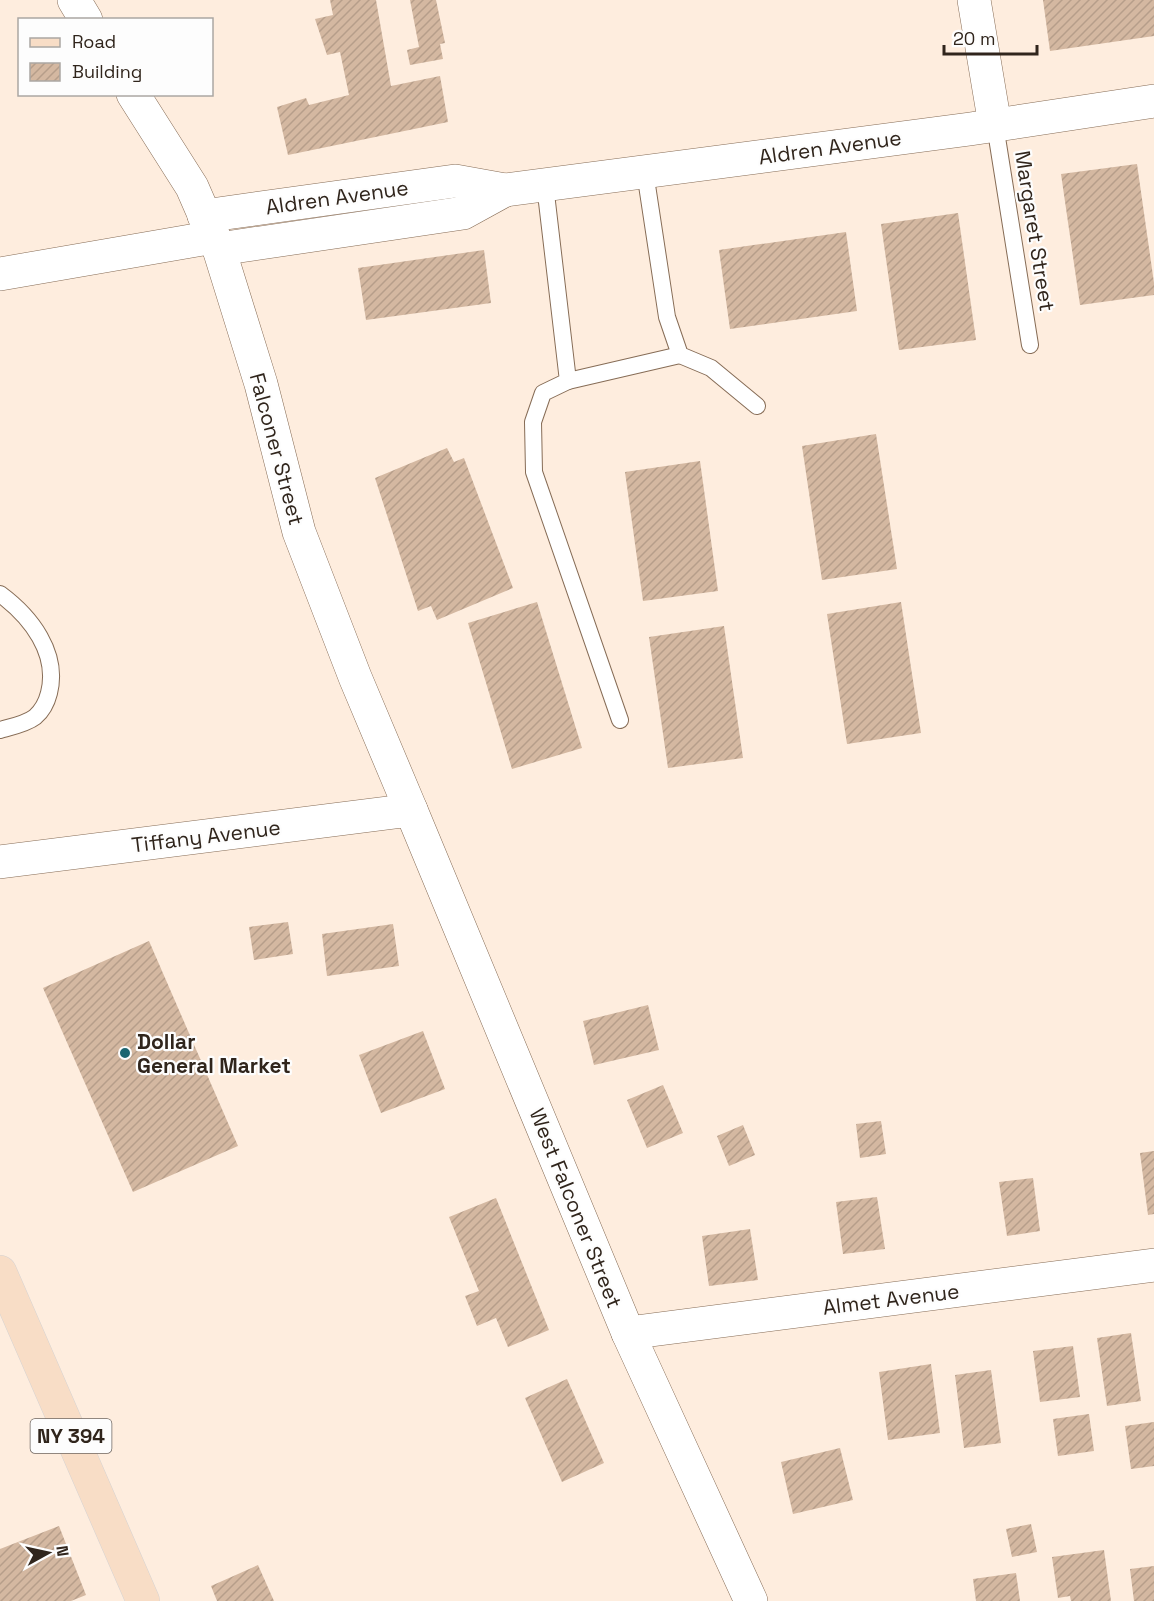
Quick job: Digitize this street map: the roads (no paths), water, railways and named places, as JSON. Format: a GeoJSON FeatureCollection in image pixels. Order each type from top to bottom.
{"type":"FeatureCollection","features":[{"type":"Feature","properties":{"kind":"main road","name":"NY 394"},"geometry":{"type":"LineString","coordinates":[[0,1272],[143,1601]]}},
{"type":"Feature","properties":{"kind":"street"},"geometry":{"type":"LineString","coordinates":[[74,0],[85,18]]}},
{"type":"Feature","properties":{"kind":"street"},"geometry":{"type":"LineString","coordinates":[[974,0],[995,125]]}},
{"type":"Feature","properties":{"kind":"street","name":"Falconer Street"},"geometry":{"type":"LineString","coordinates":[[134,96],[192,187],[212,234],[261,384],[298,532],[411,810]]}},
{"type":"Feature","properties":{"kind":"street","name":"Aldren Avenue"},"geometry":{"type":"LineString","coordinates":[[0,274],[212,234],[455,181],[505,190],[995,125],[1154,101]]}},
{"type":"Feature","properties":{"kind":"street","name":"Tiffany Avenue"},"geometry":{"type":"LineString","coordinates":[[0,862],[411,810]]}},
{"type":"Feature","properties":{"kind":"street","name":"West Falconer Street"},"geometry":{"type":"LineString","coordinates":[[411,810],[628,1333],[751,1601]]}},
{"type":"Feature","properties":{"kind":"street","name":"Almet Avenue"},"geometry":{"type":"LineString","coordinates":[[628,1333],[1154,1265]]}},
{"type":"Feature","properties":{"kind":"lane","name":"Margaret Street"},"geometry":{"type":"LineString","coordinates":[[995,125],[1030,345]]}},
{"type":"Feature","properties":{"kind":"lane"},"geometry":{"type":"LineString","coordinates":[[645,172],[667,317],[680,355]]}},
{"type":"Feature","properties":{"kind":"lane"},"geometry":{"type":"LineString","coordinates":[[544,185],[568,381]]}},
{"type":"Feature","properties":{"kind":"lane"},"geometry":{"type":"LineString","coordinates":[[620,720],[534,472],[533,422],[543,393],[568,381],[680,355],[711,368],[757,406]]}},
{"type":"Feature","properties":{"kind":"lane"},"geometry":{"type":"LineString","coordinates":[[0,594],[27,618],[45,645],[52,677],[47,700],[35,717],[22,724],[0,730]]}},
{"type":"Feature","properties":{"kind":"place","name":"Dollar General Market"},"geometry":{"type":"Point","coordinates":[125,1053]}}]}
